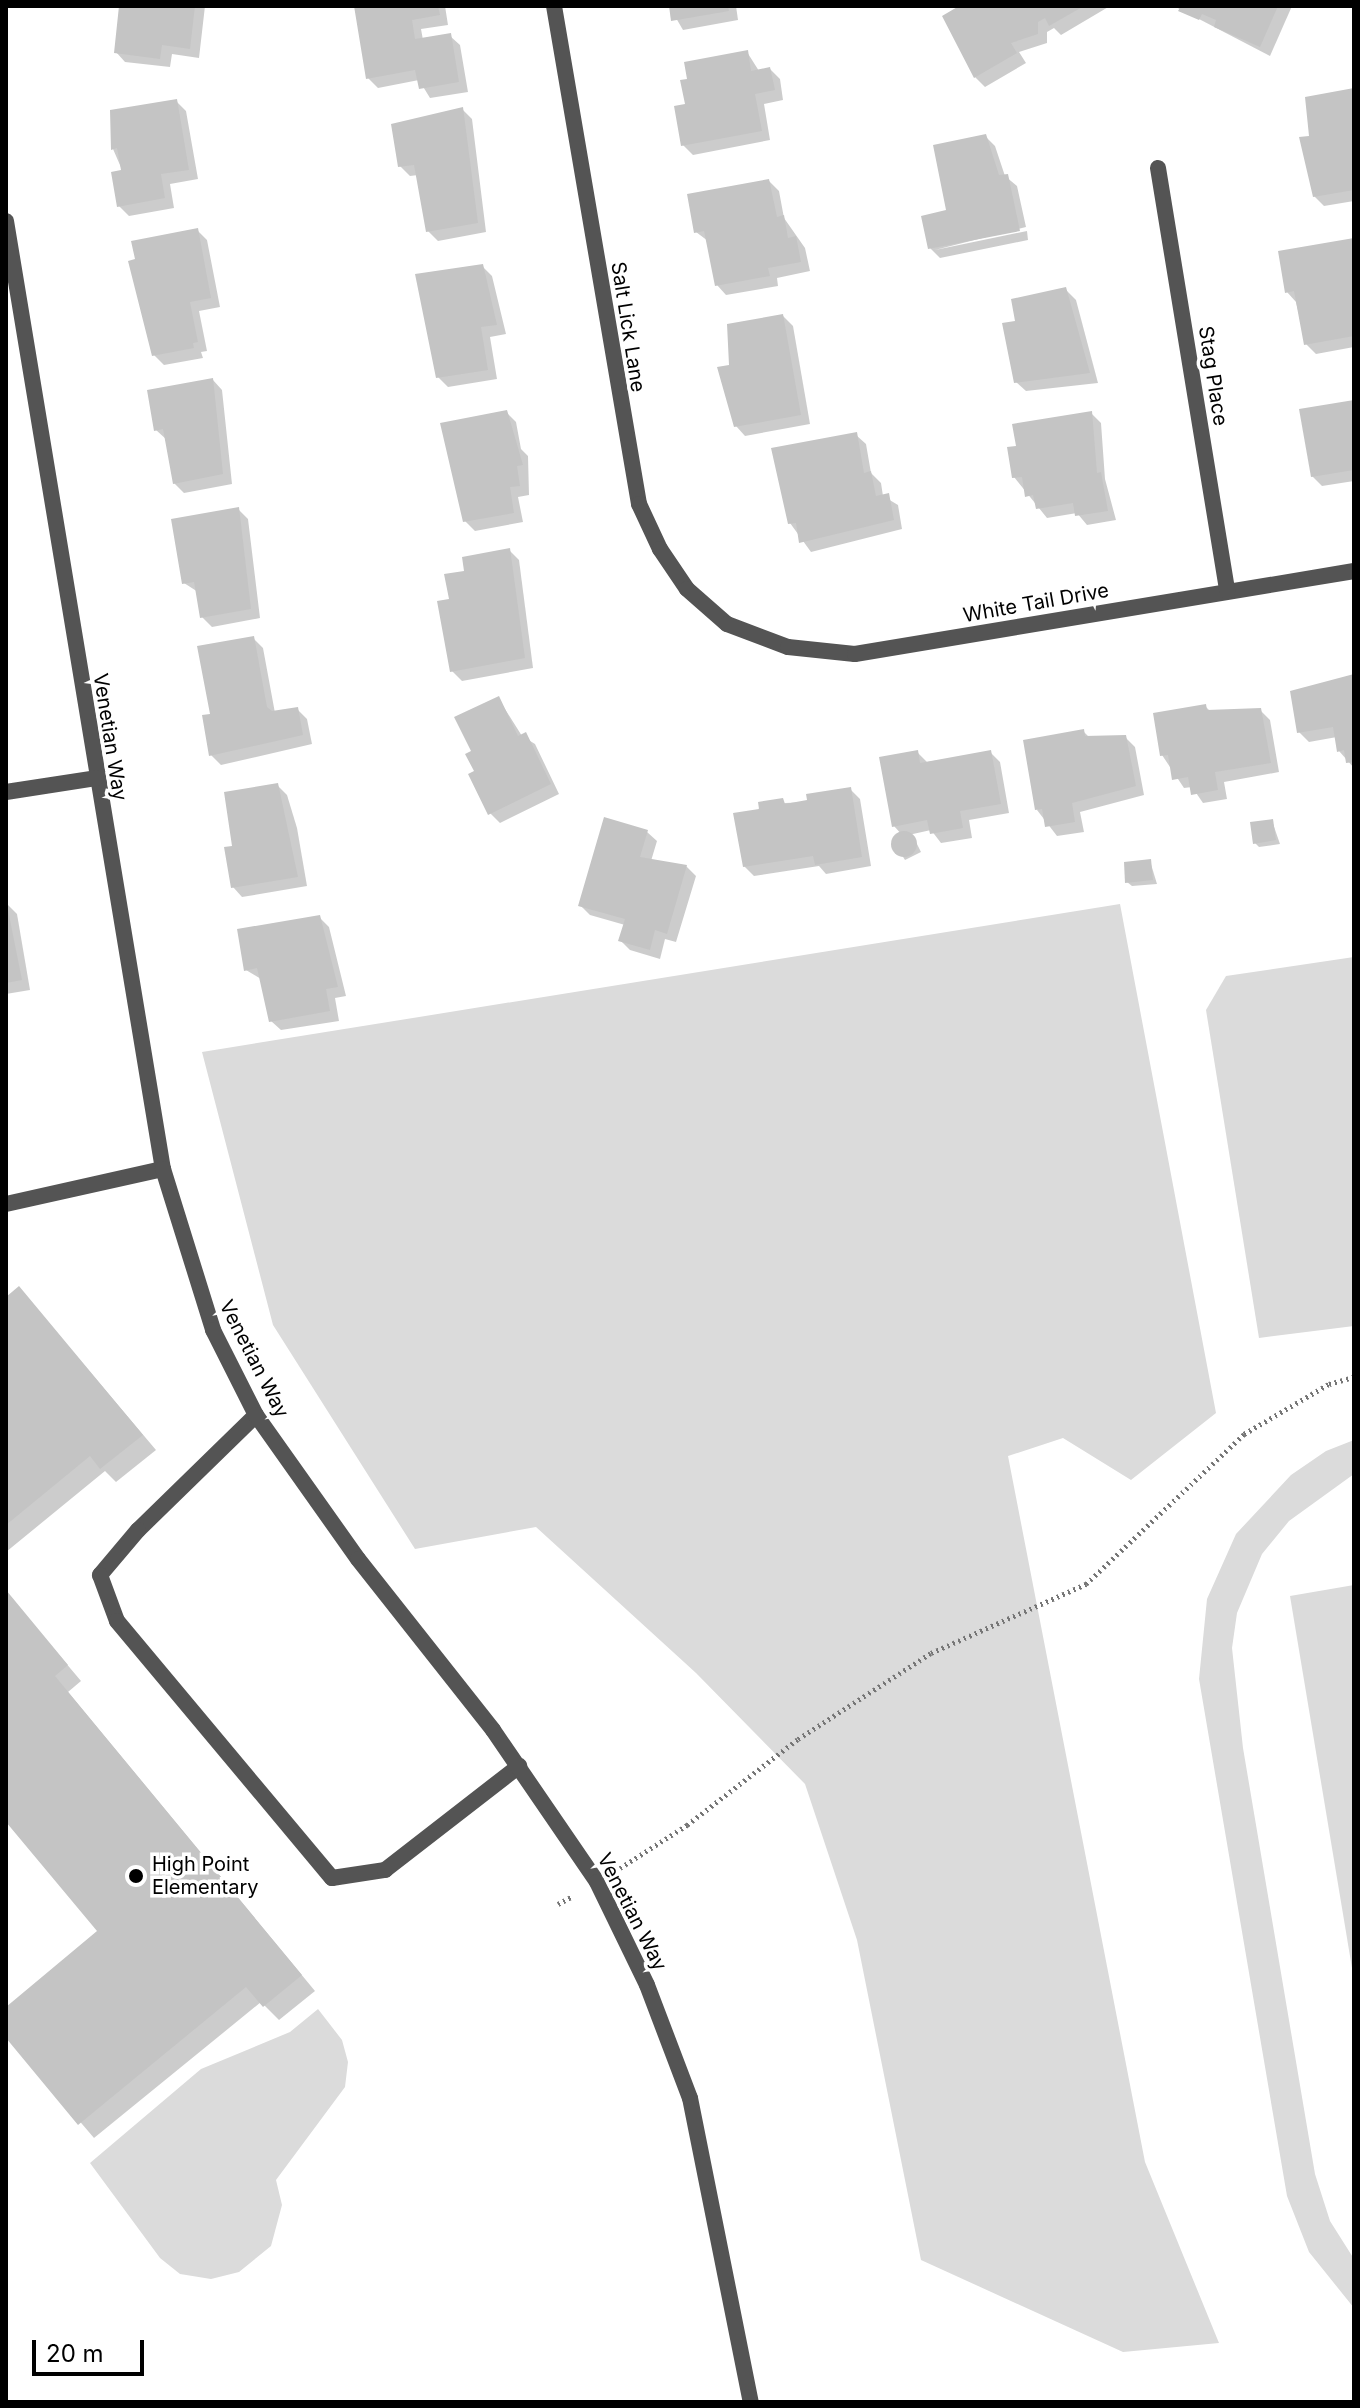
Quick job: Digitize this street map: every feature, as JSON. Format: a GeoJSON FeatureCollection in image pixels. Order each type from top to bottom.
{"type":"FeatureCollection","features":[{"type":"Feature","properties":{"kind":"street","name":"Salt Lick Lane"},"geometry":{"type":"LineString","coordinates":[[554,6],[639,504],[660,549],[687,589],[727,624]]}},
{"type":"Feature","properties":{"kind":"street","name":"Stag Place"},"geometry":{"type":"LineString","coordinates":[[1158,168],[1227,591]]}},
{"type":"Feature","properties":{"kind":"street","name":"Venetian Way"},"geometry":{"type":"LineString","coordinates":[[6,221],[163,1169],[213,1330],[256,1415],[358,1559],[519,1766],[597,1882],[647,1985],[690,2098],[751,2402]]}},
{"type":"Feature","properties":{"kind":"street","name":"White Tail Drive"},"geometry":{"type":"LineString","coordinates":[[727,624],[788,647],[855,654],[1354,571]]}},
{"type":"Feature","properties":{"kind":"street"},"geometry":{"type":"LineString","coordinates":[[6,792],[96,778]]}},
{"type":"Feature","properties":{"kind":"street"},"geometry":{"type":"LineString","coordinates":[[6,1204],[163,1169]]}},
{"type":"Feature","properties":{"kind":"street"},"geometry":{"type":"LineString","coordinates":[[256,1415],[138,1530],[100,1575],[117,1621],[332,1878],[385,1870],[519,1766]]}},
{"type":"Feature","properties":{"kind":"path"},"geometry":{"type":"LineString","coordinates":[[558,1904],[687,1825],[798,1739],[931,1653],[1086,1584],[1244,1434],[1329,1384],[1354,1377]]}},
{"type":"Feature","properties":{"kind":"shaded area"},"geometry":{"type":"Polygon","coordinates":[[[1120,904],[1216,1413],[1131,1480],[1063,1438],[1008,1456],[1145,2162],[1219,2343],[1123,2352],[921,2260],[857,1940],[805,1784],[696,1673],[536,1527],[415,1549],[273,1325],[202,1052],[1120,904]]]}},
{"type":"Feature","properties":{"kind":"shaded area"},"geometry":{"type":"Polygon","coordinates":[[[1354,957],[1354,1326],[1259,1338],[1206,1010],[1226,976],[1354,957]]]}},
{"type":"Feature","properties":{"kind":"shaded area"},"geometry":{"type":"Polygon","coordinates":[[[1354,1440],[1354,1474],[1289,1521],[1262,1554],[1237,1613],[1232,1648],[1243,1748],[1315,2174],[1330,2221],[1354,2259],[1354,2308],[1309,2252],[1287,2196],[1199,1679],[1207,1599],[1236,1534],[1291,1475],[1326,1451],[1354,1440]]]}},
{"type":"Feature","properties":{"kind":"shaded area"},"geometry":{"type":"Polygon","coordinates":[[[1354,1585],[1354,1980],[1290,1596],[1354,1585]]]}},
{"type":"Feature","properties":{"kind":"shaded area"},"geometry":{"type":"Polygon","coordinates":[[[318,2009],[342,2040],[348,2062],[345,2087],[276,2180],[282,2205],[271,2246],[239,2272],[211,2279],[180,2274],[160,2258],[90,2163],[201,2069],[290,2032],[318,2009]]]}},
{"type":"Feature","properties":{"kind":"building"},"geometry":{"type":"Polygon","coordinates":[[[119,6],[195,6],[190,49],[162,45],[160,59],[114,53],[119,6]]]}},
{"type":"Feature","properties":{"kind":"building"},"geometry":{"type":"Polygon","coordinates":[[[354,6],[438,6],[440,15],[412,20],[415,39],[451,33],[459,82],[419,89],[415,70],[366,79],[354,6]]]}},
{"type":"Feature","properties":{"kind":"building"},"geometry":{"type":"Polygon","coordinates":[[[669,6],[728,6],[729,11],[671,21],[669,6]]]}},
{"type":"Feature","properties":{"kind":"building"},"geometry":{"type":"Polygon","coordinates":[[[959,6],[1084,6],[1049,26],[1045,18],[1038,22],[1038,34],[1011,43],[1017,53],[974,78],[942,16],[959,6]]]}},
{"type":"Feature","properties":{"kind":"building"},"geometry":{"type":"Polygon","coordinates":[[[1181,6],[1278,6],[1260,47],[1214,27],[1216,20],[1202,14],[1199,20],[1178,11],[1181,6]]]}},
{"type":"Feature","properties":{"kind":"building"},"geometry":{"type":"Polygon","coordinates":[[[748,50],[751,71],[770,67],[775,90],[755,94],[762,131],[681,146],[674,106],[685,104],[680,80],[687,79],[684,62],[748,50]]]}},
{"type":"Feature","properties":{"kind":"building"},"geometry":{"type":"Polygon","coordinates":[[[1354,88],[1354,190],[1313,197],[1299,137],[1309,136],[1305,97],[1354,88]]]}},
{"type":"Feature","properties":{"kind":"building"},"geometry":{"type":"Polygon","coordinates":[[[177,99],[189,170],[161,174],[165,198],[117,207],[111,172],[121,170],[117,148],[111,150],[110,110],[177,99]]]}},
{"type":"Feature","properties":{"kind":"building"},"geometry":{"type":"Polygon","coordinates":[[[463,107],[478,223],[426,232],[414,165],[398,167],[391,124],[463,107]]]}},
{"type":"Feature","properties":{"kind":"building"},"geometry":{"type":"Polygon","coordinates":[[[986,134],[999,175],[1008,174],[1020,231],[928,249],[921,216],[946,210],[933,145],[986,134]]]}},
{"type":"Feature","properties":{"kind":"building"},"geometry":{"type":"Polygon","coordinates":[[[769,179],[777,217],[784,215],[788,238],[796,236],[801,262],[768,268],[770,276],[715,286],[704,231],[694,233],[687,194],[769,179]]]}},
{"type":"Feature","properties":{"kind":"building"},"geometry":{"type":"Polygon","coordinates":[[[198,228],[211,298],[190,302],[198,342],[193,343],[194,348],[152,356],[128,261],[135,259],[131,241],[198,228]]]}},
{"type":"Feature","properties":{"kind":"building"},"geometry":{"type":"Polygon","coordinates":[[[1354,238],[1354,336],[1304,345],[1294,291],[1285,293],[1278,251],[1354,238]]]}},
{"type":"Feature","properties":{"kind":"building"},"geometry":{"type":"Polygon","coordinates":[[[483,264],[497,325],[481,327],[488,370],[436,378],[415,274],[483,264]]]}},
{"type":"Feature","properties":{"kind":"building"},"geometry":{"type":"Polygon","coordinates":[[[1066,287],[1090,373],[1014,383],[1002,323],[1015,321],[1011,299],[1066,287]]]}},
{"type":"Feature","properties":{"kind":"building"},"geometry":{"type":"Polygon","coordinates":[[[783,314],[801,415],[734,427],[717,367],[729,365],[727,324],[783,314]]]}},
{"type":"Feature","properties":{"kind":"building"},"geometry":{"type":"Polygon","coordinates":[[[213,378],[223,474],[173,484],[163,429],[154,431],[147,390],[213,378]]]}},
{"type":"Feature","properties":{"kind":"building"},"geometry":{"type":"Polygon","coordinates":[[[1354,400],[1354,470],[1311,477],[1299,409],[1354,400]]]}},
{"type":"Feature","properties":{"kind":"building"},"geometry":{"type":"Polygon","coordinates":[[[507,410],[523,465],[517,466],[520,486],[510,487],[514,513],[463,522],[440,423],[507,410]]]}},
{"type":"Feature","properties":{"kind":"building"},"geometry":{"type":"Polygon","coordinates":[[[1092,411],[1097,473],[1101,472],[1108,511],[1075,516],[1073,503],[1036,509],[1033,495],[1025,497],[1022,477],[1012,478],[1007,447],[1016,446],[1012,424],[1092,411]]]}},
{"type":"Feature","properties":{"kind":"building"},"geometry":{"type":"Polygon","coordinates":[[[857,432],[864,473],[871,471],[876,496],[889,493],[894,520],[799,543],[796,523],[788,524],[771,448],[857,432]]]}},
{"type":"Feature","properties":{"kind":"building"},"geometry":{"type":"Polygon","coordinates":[[[239,507],[251,609],[200,618],[194,582],[182,584],[171,519],[239,507]]]}},
{"type":"Feature","properties":{"kind":"building"},"geometry":{"type":"Polygon","coordinates":[[[510,548],[525,658],[450,672],[437,601],[449,599],[444,574],[464,571],[462,557],[510,548]]]}},
{"type":"Feature","properties":{"kind":"building"},"geometry":{"type":"Polygon","coordinates":[[[254,636],[267,707],[272,711],[298,707],[303,735],[209,756],[202,715],[210,714],[197,646],[254,636]]]}},
{"type":"Feature","properties":{"kind":"building"},"geometry":{"type":"Polygon","coordinates":[[[1354,674],[1354,762],[1346,763],[1344,750],[1337,752],[1333,727],[1297,733],[1290,691],[1354,674]]]}},
{"type":"Feature","properties":{"kind":"building"},"geometry":{"type":"Polygon","coordinates":[[[499,696],[518,736],[526,732],[551,784],[488,815],[468,774],[474,771],[465,754],[471,751],[454,717],[499,696]]]}},
{"type":"Feature","properties":{"kind":"building"},"geometry":{"type":"Polygon","coordinates":[[[1206,704],[1207,710],[1261,708],[1271,763],[1215,772],[1218,790],[1191,795],[1188,777],[1172,780],[1168,755],[1160,756],[1153,713],[1206,704]]]}},
{"type":"Feature","properties":{"kind":"building"},"geometry":{"type":"Polygon","coordinates":[[[1084,729],[1085,736],[1126,735],[1136,786],[1072,803],[1075,822],[1045,827],[1042,809],[1035,810],[1023,740],[1084,729]]]}},
{"type":"Feature","properties":{"kind":"building"},"geometry":{"type":"Polygon","coordinates":[[[918,750],[920,763],[991,750],[1001,804],[960,811],[963,828],[930,834],[927,820],[892,827],[879,757],[918,750]]]}},
{"type":"Feature","properties":{"kind":"building"},"geometry":{"type":"Polygon","coordinates":[[[278,783],[298,877],[231,888],[224,847],[232,846],[224,792],[278,783]]]}},
{"type":"Feature","properties":{"kind":"building"},"geometry":{"type":"Polygon","coordinates":[[[851,787],[862,857],[815,865],[813,856],[743,867],[733,813],[759,809],[758,802],[783,798],[785,804],[807,800],[806,794],[851,787]]]}},
{"type":"Feature","properties":{"kind":"building"},"geometry":{"type":"Polygon","coordinates":[[[604,817],[648,830],[640,857],[687,865],[667,934],[655,930],[650,950],[618,941],[625,919],[578,906],[604,817]]]}},
{"type":"Feature","properties":{"kind":"building"},"geometry":{"type":"Polygon","coordinates":[[[1273,819],[1276,840],[1253,844],[1250,822],[1273,819]]]}},
{"type":"Feature","properties":{"kind":"building"},"geometry":{"type":"Polygon","coordinates":[[[904,831],[913,835],[917,844],[913,853],[904,857],[895,853],[891,844],[895,835],[904,831]]]}},
{"type":"Feature","properties":{"kind":"building"},"geometry":{"type":"Polygon","coordinates":[[[1151,859],[1153,880],[1125,883],[1124,862],[1151,859]]]}},
{"type":"Feature","properties":{"kind":"building"},"geometry":{"type":"Polygon","coordinates":[[[6,900],[22,980],[6,983],[6,900]]]}},
{"type":"Feature","properties":{"kind":"building"},"geometry":{"type":"Polygon","coordinates":[[[320,915],[338,987],[326,989],[330,1011],[269,1022],[257,968],[244,971],[237,929],[320,915]]]}},
{"type":"Feature","properties":{"kind":"building"},"geometry":{"type":"Polygon","coordinates":[[[19,1286],[143,1435],[100,1469],[90,1456],[6,1525],[6,1297],[19,1286]]]}},
{"type":"Feature","properties":{"kind":"building","name":"High Point Elementary"},"geometry":{"type":"Polygon","coordinates":[[[6,1590],[68,1665],[55,1676],[302,1975],[263,2007],[246,1987],[78,2125],[6,2038],[6,2007],[97,1931],[6,1822],[6,1590]]]}},
{"type":"Feature","properties":{"kind":"place","name":"High Point Elementary"},"geometry":{"type":"Point","coordinates":[136,1876]}}]}
